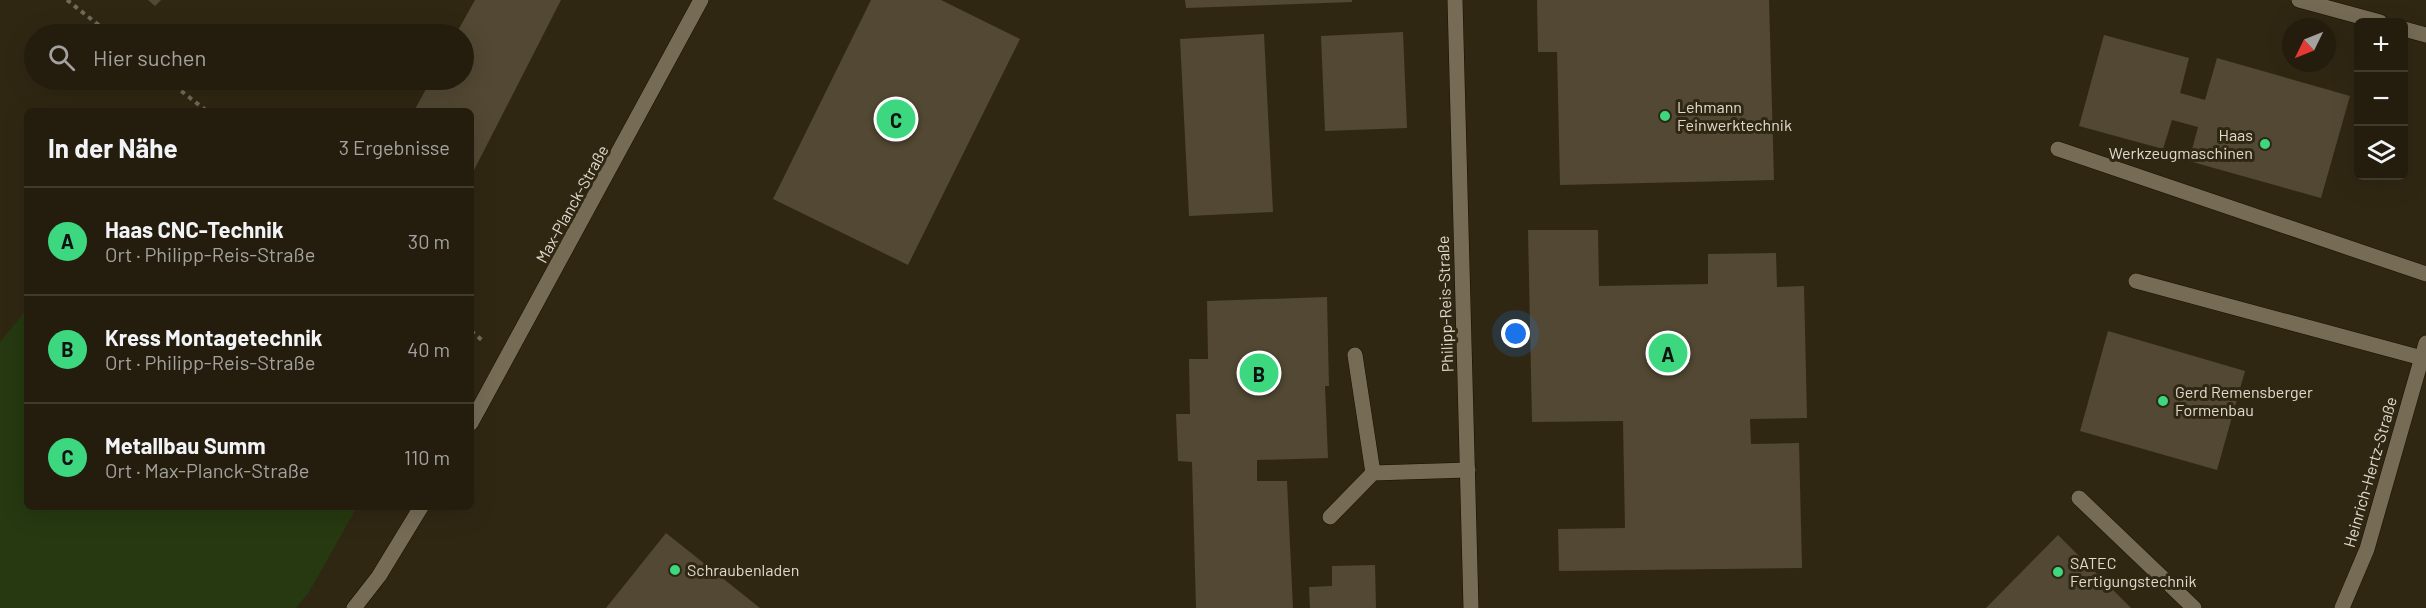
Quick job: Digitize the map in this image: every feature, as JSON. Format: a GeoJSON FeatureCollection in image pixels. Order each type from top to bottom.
{"type":"FeatureCollection","features":[{"type":"Feature","properties":{"kind":"street","name":"Max-Planck-Straße"},"geometry":{"type":"LineString","coordinates":[[474,417],[701,0]]}},
{"type":"Feature","properties":{"kind":"street","name":"Philipp-Reis-Straße"},"geometry":{"type":"LineString","coordinates":[[1455,0],[1471,608]]}},
{"type":"Feature","properties":{"kind":"street"},"geometry":{"type":"LineString","coordinates":[[2300,0],[2365,18]]}},
{"type":"Feature","properties":{"kind":"street"},"geometry":{"type":"LineString","coordinates":[[2408,30],[2426,35]]}},
{"type":"Feature","properties":{"kind":"street"},"geometry":{"type":"LineString","coordinates":[[2058,149],[2426,274]]}},
{"type":"Feature","properties":{"kind":"street"},"geometry":{"type":"LineString","coordinates":[[2136,281],[2422,358]]}},
{"type":"Feature","properties":{"kind":"street","name":"Heinrich-Hertz-Straße"},"geometry":{"type":"LineString","coordinates":[[2342,608],[2367,549],[2426,343]]}},
{"type":"Feature","properties":{"kind":"street"},"geometry":{"type":"LineString","coordinates":[[1355,355],[1373,473]]}},
{"type":"Feature","properties":{"kind":"street"},"geometry":{"type":"LineString","coordinates":[[1330,516],[1373,473],[1468,470]]}},
{"type":"Feature","properties":{"kind":"street"},"geometry":{"type":"LineString","coordinates":[[2079,498],[2194,608]]}},
{"type":"Feature","properties":{"kind":"street"},"geometry":{"type":"LineString","coordinates":[[354,608],[379,576],[419,510]]}},
{"type":"Feature","properties":{"kind":"path"},"geometry":{"type":"LineString","coordinates":[[67,0],[97,24]]}},
{"type":"Feature","properties":{"kind":"path"},"geometry":{"type":"LineString","coordinates":[[179,90],[201,108]]}},
{"type":"Feature","properties":{"kind":"green space"},"geometry":{"type":"Polygon","coordinates":[[[24,313],[24,510],[355,510],[309,592],[296,608],[0,608],[0,342],[24,313]]]}},
{"type":"Feature","properties":{"kind":"building"},"geometry":{"type":"Polygon","coordinates":[[[148,0],[161,0],[155,6],[148,0]]]}},
{"type":"Feature","properties":{"kind":"building"},"geometry":{"type":"Polygon","coordinates":[[[475,0],[561,0],[474,170],[474,108],[416,108],[426,90],[474,90],[474,24],[462,24],[475,0]]]}},
{"type":"Feature","properties":{"kind":"building"},"geometry":{"type":"Polygon","coordinates":[[[871,0],[941,0],[1020,39],[908,265],[773,199],[871,0]]]}},
{"type":"Feature","properties":{"kind":"building"},"geometry":{"type":"Polygon","coordinates":[[[1185,0],[1352,0],[1352,2],[1186,8],[1185,0]]]}},
{"type":"Feature","properties":{"kind":"building","name":"Lehmann Feinwerktechnik"},"geometry":{"type":"Polygon","coordinates":[[[1537,0],[1769,0],[1774,180],[1560,185],[1557,52],[1538,52],[1537,0]]]}},
{"type":"Feature","properties":{"kind":"building"},"geometry":{"type":"Polygon","coordinates":[[[1403,32],[1407,128],[1325,131],[1321,36],[1403,32]]]}},
{"type":"Feature","properties":{"kind":"building"},"geometry":{"type":"Polygon","coordinates":[[[1264,34],[1273,212],[1189,216],[1180,39],[1264,34]]]}},
{"type":"Feature","properties":{"kind":"building","name":"Haas Werkzeugmaschinen"},"geometry":{"type":"Polygon","coordinates":[[[2104,35],[2189,58],[2180,93],[2205,100],[2217,58],[2350,96],[2321,198],[2189,161],[2198,127],[2172,120],[2163,149],[2079,126],[2104,35]]]}},
{"type":"Feature","properties":{"kind":"building"},"geometry":{"type":"Polygon","coordinates":[[[1528,230],[1598,230],[1599,286],[1708,284],[1708,254],[1776,253],[1777,287],[1804,286],[1807,418],[1750,419],[1751,444],[1799,443],[1802,568],[1559,571],[1558,529],[1625,528],[1623,421],[1532,422],[1528,230]]]}},
{"type":"Feature","properties":{"kind":"building"},"geometry":{"type":"Polygon","coordinates":[[[1327,297],[1329,386],[1325,386],[1328,458],[1257,460],[1257,481],[1287,481],[1293,608],[1196,608],[1192,462],[1178,461],[1176,414],[1190,414],[1189,359],[1208,359],[1207,301],[1327,297]]]}},
{"type":"Feature","properties":{"kind":"building","name":"Gerd Remensberger Formenbau"},"geometry":{"type":"Polygon","coordinates":[[[2108,331],[2245,371],[2217,470],[2080,431],[2108,331]]]}},
{"type":"Feature","properties":{"kind":"building","name":"Schraubenladen"},"geometry":{"type":"Polygon","coordinates":[[[666,533],[760,608],[606,608],[666,533]]]}},
{"type":"Feature","properties":{"kind":"building","name":"SATEC Fertigungstechnik"},"geometry":{"type":"Polygon","coordinates":[[[2058,535],[2131,608],[1986,608],[2058,535]]]}},
{"type":"Feature","properties":{"kind":"building"},"geometry":{"type":"Polygon","coordinates":[[[1375,565],[1376,608],[1310,608],[1309,587],[1332,586],[1332,566],[1375,565]]]}},
{"type":"Feature","properties":{"kind":"place","name":"Lehmann Feinwerktechnik"},"geometry":{"type":"Point","coordinates":[1665,116]}},
{"type":"Feature","properties":{"kind":"place","name":"Metallbau Summ"},"geometry":{"type":"Point","coordinates":[896,119]}},
{"type":"Feature","properties":{"kind":"place","name":"Haas Werkzeugmaschinen"},"geometry":{"type":"Point","coordinates":[2265,144]}},
{"type":"Feature","properties":{"kind":"place","name":"Haas CNC-Technik"},"geometry":{"type":"Point","coordinates":[1668,353]}},
{"type":"Feature","properties":{"kind":"place","name":"Kress Montagetechnik"},"geometry":{"type":"Point","coordinates":[1259,373]}},
{"type":"Feature","properties":{"kind":"place","name":"Gerd Remensberger Formenbau"},"geometry":{"type":"Point","coordinates":[2163,401]}},
{"type":"Feature","properties":{"kind":"place","name":"Schraubenladen"},"geometry":{"type":"Point","coordinates":[675,570]}},
{"type":"Feature","properties":{"kind":"place","name":"SATEC Fertigungstechnik"},"geometry":{"type":"Point","coordinates":[2058,572]}}]}
